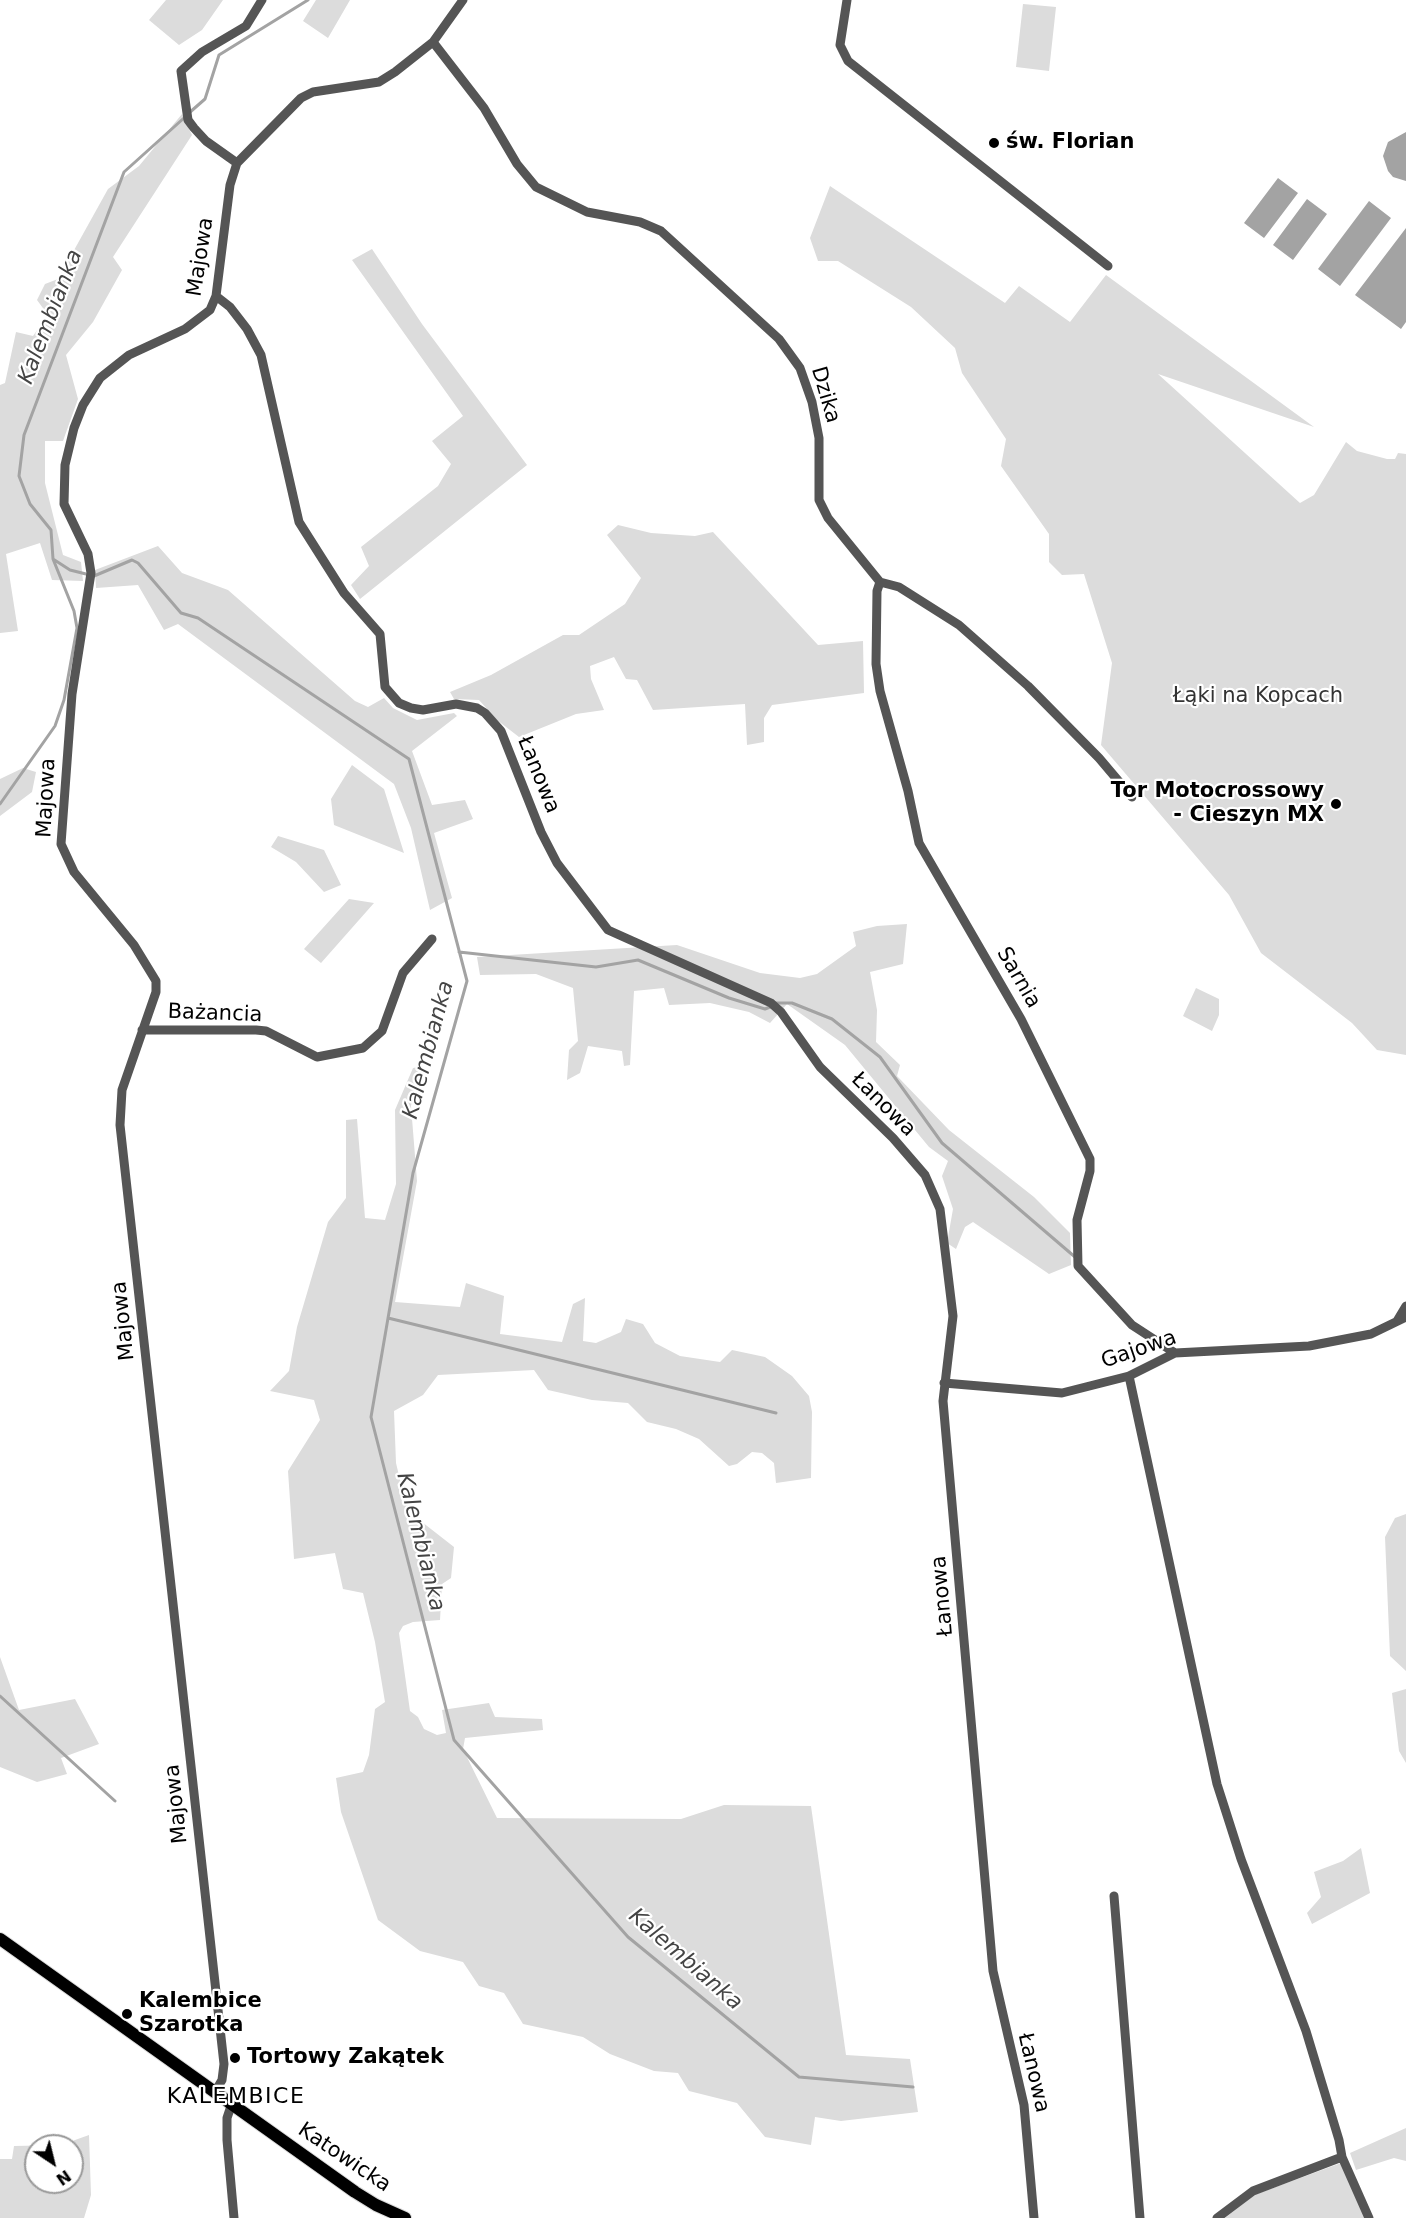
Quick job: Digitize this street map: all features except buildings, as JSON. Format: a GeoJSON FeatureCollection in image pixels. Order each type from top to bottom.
{"type":"FeatureCollection","features":[{"type":"Feature","properties":{"kind":"main road","name":"Katowicka"},"geometry":{"type":"LineString","coordinates":[[0,1939],[355,2192],[376,2205],[405,2218]]}},
{"type":"Feature","properties":{"kind":"street"},"geometry":{"type":"LineString","coordinates":[[237,163],[206,141],[188,120],[181,71],[202,52],[246,26],[261,0]]}},
{"type":"Feature","properties":{"kind":"street","name":"Majowa"},"geometry":{"type":"LineString","coordinates":[[215,2092],[222,2080],[224,2064],[120,1125],[122,1090],[156,992],[156,981],[134,945],[74,872],[62,844],[72,694],[91,576],[88,554],[64,504],[65,465],[74,428],[83,405],[100,378],[115,365],[198,321],[210,310],[216,296],[230,185],[237,163],[301,98],[313,92],[379,82],[395,72],[433,42],[464,0]]}},
{"type":"Feature","properties":{"kind":"street"},"geometry":{"type":"LineString","coordinates":[[847,0],[840,45],[848,61],[1108,266]]}},
{"type":"Feature","properties":{"kind":"street","name":"Dzika"},"geometry":{"type":"LineString","coordinates":[[433,42],[484,108],[517,164],[536,187],[587,212],[640,222],[661,231],[751,312],[792,354],[812,402],[819,438],[819,500],[828,518],[880,582]]}},
{"type":"Feature","properties":{"kind":"street","name":"Łanowa"},"geometry":{"type":"LineString","coordinates":[[216,296],[230,307],[247,329],[261,355],[298,522],[344,593],[380,634],[385,687],[399,704],[411,708],[423,710],[456,704],[477,708],[485,713],[501,731],[553,855],[608,930],[771,1003],[781,1012],[819,1067],[893,1138],[925,1175],[940,1209],[953,1317],[944,1383],[944,1401],[993,1971],[1024,2105],[1034,2218]]}},
{"type":"Feature","properties":{"kind":"street"},"geometry":{"type":"LineString","coordinates":[[880,582],[899,587],[959,625],[1028,686],[1100,758],[1132,797]]}},
{"type":"Feature","properties":{"kind":"street","name":"Sarnia"},"geometry":{"type":"LineString","coordinates":[[880,582],[877,591],[876,664],[880,691],[906,782],[919,843],[1021,1019],[1090,1160],[1090,1171],[1077,1220],[1078,1266],[1132,1325],[1175,1353]]}},
{"type":"Feature","properties":{"kind":"street","name":"Bażancia"},"geometry":{"type":"LineString","coordinates":[[142,1030],[266,1031],[317,1057],[363,1048],[382,1031],[404,973],[432,939]]}},
{"type":"Feature","properties":{"kind":"street","name":"Gajowa"},"geometry":{"type":"LineString","coordinates":[[944,1383],[1062,1393],[1129,1376],[1175,1353],[1309,1346],[1371,1334],[1401,1319],[1406,1306]]}},
{"type":"Feature","properties":{"kind":"street"},"geometry":{"type":"LineString","coordinates":[[1129,1376],[1217,1784],[1241,1859],[1306,2031],[1342,2157],[1370,2218]]}},
{"type":"Feature","properties":{"kind":"street"},"geometry":{"type":"LineString","coordinates":[[1114,1896],[1140,2218]]}},
{"type":"Feature","properties":{"kind":"street"},"geometry":{"type":"LineString","coordinates":[[232,2103],[227,2118],[227,2139],[234,2218]]}},
{"type":"Feature","properties":{"kind":"street"},"geometry":{"type":"LineString","coordinates":[[1217,2218],[1253,2191],[1342,2157]]}},
{"type":"Feature","properties":{"kind":"green space"},"geometry":{"type":"Polygon","coordinates":[[[166,0],[223,0],[202,30],[179,45],[149,20],[166,0]]]}},
{"type":"Feature","properties":{"kind":"green space"},"geometry":{"type":"Polygon","coordinates":[[[316,0],[350,0],[328,38],[303,21],[316,0]]]}},
{"type":"Feature","properties":{"kind":"green space"},"geometry":{"type":"Polygon","coordinates":[[[1023,4],[1056,7],[1049,71],[1016,67],[1023,4]]]}},
{"type":"Feature","properties":{"kind":"green space"},"geometry":{"type":"Polygon","coordinates":[[[182,114],[192,135],[113,257],[122,270],[93,322],[66,355],[78,399],[63,441],[45,441],[45,483],[63,555],[81,562],[83,581],[52,580],[40,543],[6,554],[18,631],[0,633],[0,385],[5,383],[16,332],[33,336],[48,315],[37,300],[45,284],[58,279],[108,189],[139,166],[182,114]]]}},
{"type":"Feature","properties":{"kind":"green space","name":"Łąki na Kopcach"},"geometry":{"type":"Polygon","coordinates":[[[830,186],[1005,303],[1019,286],[1070,322],[1106,275],[1314,427],[1158,374],[1300,503],[1314,495],[1346,442],[1357,451],[1387,459],[1395,459],[1398,453],[1406,454],[1406,1055],[1377,1050],[1352,1023],[1261,953],[1229,895],[1101,745],[1112,663],[1084,574],[1062,575],[1049,562],[1049,534],[1001,466],[1006,439],[962,373],[955,348],[911,307],[838,261],[818,261],[810,238],[830,186]]]}},
{"type":"Feature","properties":{"kind":"green space"},"geometry":{"type":"Polygon","coordinates":[[[372,249],[422,324],[527,465],[360,599],[351,585],[369,566],[361,547],[438,486],[451,464],[432,441],[463,416],[352,260],[372,249]]]}},
{"type":"Feature","properties":{"kind":"green space"},"geometry":{"type":"Polygon","coordinates":[[[618,525],[651,533],[695,536],[713,532],[818,645],[863,641],[864,693],[772,705],[764,718],[764,742],[747,745],[745,704],[653,710],[637,680],[626,679],[614,657],[590,666],[591,679],[604,710],[576,714],[519,737],[497,720],[479,700],[454,699],[450,692],[491,675],[563,635],[579,635],[625,604],[641,578],[607,535],[618,525]]]}},
{"type":"Feature","properties":{"kind":"green space"},"geometry":{"type":"Polygon","coordinates":[[[158,546],[182,573],[228,590],[355,701],[368,707],[384,698],[393,708],[417,720],[454,713],[457,716],[412,751],[432,805],[465,800],[473,819],[434,833],[452,898],[430,910],[411,828],[394,784],[178,624],[164,630],[138,585],[96,588],[95,570],[158,546]]]}},
{"type":"Feature","properties":{"kind":"green space"},"geometry":{"type":"Polygon","coordinates":[[[352,765],[384,789],[404,853],[334,825],[331,799],[352,765]]]}},
{"type":"Feature","properties":{"kind":"green space"},"geometry":{"type":"Polygon","coordinates":[[[23,768],[36,772],[32,792],[0,816],[0,779],[23,768]]]}},
{"type":"Feature","properties":{"kind":"green space"},"geometry":{"type":"Polygon","coordinates":[[[278,836],[324,850],[341,885],[324,892],[296,862],[271,847],[278,836]]]}},
{"type":"Feature","properties":{"kind":"green space"},"geometry":{"type":"Polygon","coordinates":[[[349,899],[374,903],[321,963],[304,949],[349,899]]]}},
{"type":"Feature","properties":{"kind":"green space"},"geometry":{"type":"Polygon","coordinates":[[[907,924],[903,964],[870,972],[877,1010],[876,1042],[900,1065],[897,1076],[949,1130],[1034,1197],[1070,1233],[1071,1265],[1049,1274],[973,1222],[965,1227],[956,1249],[947,1243],[953,1209],[942,1176],[948,1161],[929,1147],[845,1045],[787,1004],[770,1023],[749,1012],[710,1003],[669,1005],[664,988],[634,991],[630,1065],[624,1066],[622,1051],[588,1046],[580,1073],[567,1080],[569,1050],[578,1041],[573,988],[536,974],[480,975],[477,957],[677,945],[760,973],[800,978],[817,974],[856,946],[853,932],[877,926],[907,924]]]}},
{"type":"Feature","properties":{"kind":"green space"},"geometry":{"type":"Polygon","coordinates":[[[1196,988],[1219,999],[1219,1015],[1212,1031],[1183,1016],[1196,988]]]}},
{"type":"Feature","properties":{"kind":"green space"},"geometry":{"type":"Polygon","coordinates":[[[419,1067],[411,1106],[417,1181],[395,1302],[460,1307],[466,1283],[504,1296],[500,1334],[562,1342],[573,1304],[585,1298],[583,1341],[596,1343],[621,1332],[626,1319],[643,1324],[655,1343],[680,1356],[720,1362],[732,1350],[765,1357],[792,1376],[809,1396],[812,1412],[811,1478],[776,1483],[774,1463],[762,1453],[752,1452],[737,1464],[729,1466],[699,1439],[676,1429],[647,1422],[628,1403],[592,1400],[548,1390],[534,1370],[438,1375],[423,1395],[394,1411],[396,1463],[402,1488],[422,1522],[454,1547],[451,1578],[442,1584],[440,1620],[413,1622],[403,1626],[399,1633],[410,1711],[418,1717],[424,1729],[437,1735],[446,1733],[442,1710],[489,1703],[495,1717],[542,1719],[543,1730],[465,1738],[463,1749],[497,1818],[681,1819],[724,1805],[811,1806],[846,2055],[910,2059],[918,2112],[841,2121],[815,2117],[811,2145],[765,2137],[737,2103],[689,2091],[678,2073],[654,2071],[610,2054],[583,2037],[523,2024],[504,1993],[479,1986],[463,1962],[420,1951],[378,1920],[341,1812],[336,1778],[363,1772],[369,1755],[375,1709],[385,1702],[375,1642],[363,1593],[343,1589],[335,1553],[294,1559],[288,1471],[320,1420],[314,1400],[270,1391],[289,1371],[297,1327],[328,1222],[346,1198],[346,1120],[357,1119],[365,1218],[385,1220],[396,1184],[395,1110],[413,1068],[419,1067]]]}},
{"type":"Feature","properties":{"kind":"green space"},"geometry":{"type":"Polygon","coordinates":[[[1406,1514],[1406,1671],[1390,1656],[1385,1537],[1395,1518],[1406,1514]]]}},
{"type":"Feature","properties":{"kind":"green space"},"geometry":{"type":"Polygon","coordinates":[[[0,1657],[19,1710],[75,1699],[99,1744],[61,1758],[67,1774],[37,1782],[0,1767],[0,1657]]]}},
{"type":"Feature","properties":{"kind":"green space"},"geometry":{"type":"Polygon","coordinates":[[[1406,1689],[1406,1763],[1399,1751],[1392,1693],[1406,1689]]]}},
{"type":"Feature","properties":{"kind":"green space"},"geometry":{"type":"Polygon","coordinates":[[[1361,1848],[1370,1893],[1312,1924],[1307,1913],[1321,1897],[1314,1872],[1343,1861],[1361,1848]]]}},
{"type":"Feature","properties":{"kind":"green space"},"geometry":{"type":"Polygon","coordinates":[[[1406,2128],[1406,2161],[1394,2158],[1356,2170],[1350,2153],[1406,2128]]]}},
{"type":"Feature","properties":{"kind":"green space"},"geometry":{"type":"Polygon","coordinates":[[[89,2135],[91,2195],[84,2218],[0,2218],[0,2159],[12,2159],[14,2146],[24,2146],[24,2194],[84,2194],[84,2137],[89,2135]]]}},
{"type":"Feature","properties":{"kind":"green space"},"geometry":{"type":"Polygon","coordinates":[[[1341,2163],[1368,2218],[1225,2218],[1254,2195],[1341,2163]]]}},
{"type":"Feature","properties":{"kind":"shaded area"},"geometry":{"type":"Polygon","coordinates":[[[1406,132],[1406,181],[1393,177],[1388,171],[1383,156],[1388,142],[1406,132]]]}},
{"type":"Feature","properties":{"kind":"shaded area"},"geometry":{"type":"Polygon","coordinates":[[[1278,178],[1298,193],[1264,238],[1244,223],[1278,178]]]}},
{"type":"Feature","properties":{"kind":"shaded area"},"geometry":{"type":"Polygon","coordinates":[[[1307,199],[1327,214],[1293,260],[1273,245],[1307,199]]]}},
{"type":"Feature","properties":{"kind":"shaded area"},"geometry":{"type":"Polygon","coordinates":[[[1369,201],[1391,218],[1340,286],[1318,269],[1369,201]]]}},
{"type":"Feature","properties":{"kind":"shaded area"},"geometry":{"type":"Polygon","coordinates":[[[1406,228],[1406,322],[1401,329],[1355,295],[1406,228]]]}},
{"type":"Feature","properties":{"kind":"waterway","name":"Kalembianka"},"geometry":{"type":"LineString","coordinates":[[189,113],[205,99],[219,55],[308,0]]}},
{"type":"Feature","properties":{"kind":"waterway","name":"Kalembianka"},"geometry":{"type":"LineString","coordinates":[[184,118],[124,172],[24,435],[19,476],[30,504],[51,530],[53,559],[70,570],[94,576],[132,560],[138,563],[181,613],[198,618],[409,759],[467,981],[413,1173],[371,1417],[454,1740],[628,1937],[799,2077],[913,2087]]}},
{"type":"Feature","properties":{"kind":"waterway"},"geometry":{"type":"LineString","coordinates":[[0,804],[55,726],[64,700],[77,628],[74,611],[53,559]]}},
{"type":"Feature","properties":{"kind":"waterway"},"geometry":{"type":"LineString","coordinates":[[459,952],[596,967],[638,960],[729,998],[765,1009],[770,1007]]}},
{"type":"Feature","properties":{"kind":"waterway"},"geometry":{"type":"LineString","coordinates":[[775,1003],[792,1003],[832,1019],[880,1057],[942,1143],[1075,1257]]}},
{"type":"Feature","properties":{"kind":"waterway"},"geometry":{"type":"LineString","coordinates":[[388,1318],[776,1413]]}},
{"type":"Feature","properties":{"kind":"waterway"},"geometry":{"type":"LineString","coordinates":[[0,1696],[115,1801]]}},
{"type":"Feature","properties":{"kind":"place","name":"św. Florian"},"geometry":{"type":"Point","coordinates":[994,143]}},
{"type":"Feature","properties":{"kind":"place","name":"Tor Motocrossowy - Cieszyn MX"},"geometry":{"type":"Point","coordinates":[1336,804]}},
{"type":"Feature","properties":{"kind":"place","name":"Kalembice Szarotka"},"geometry":{"type":"Point","coordinates":[127,2014]}},
{"type":"Feature","properties":{"kind":"place","name":"Tortowy Zakątek"},"geometry":{"type":"Point","coordinates":[235,2058]}},
{"type":"Feature","properties":{"kind":"district","name":"KALEMBICE"},"geometry":{"type":"Point","coordinates":[236,2097]}}]}
